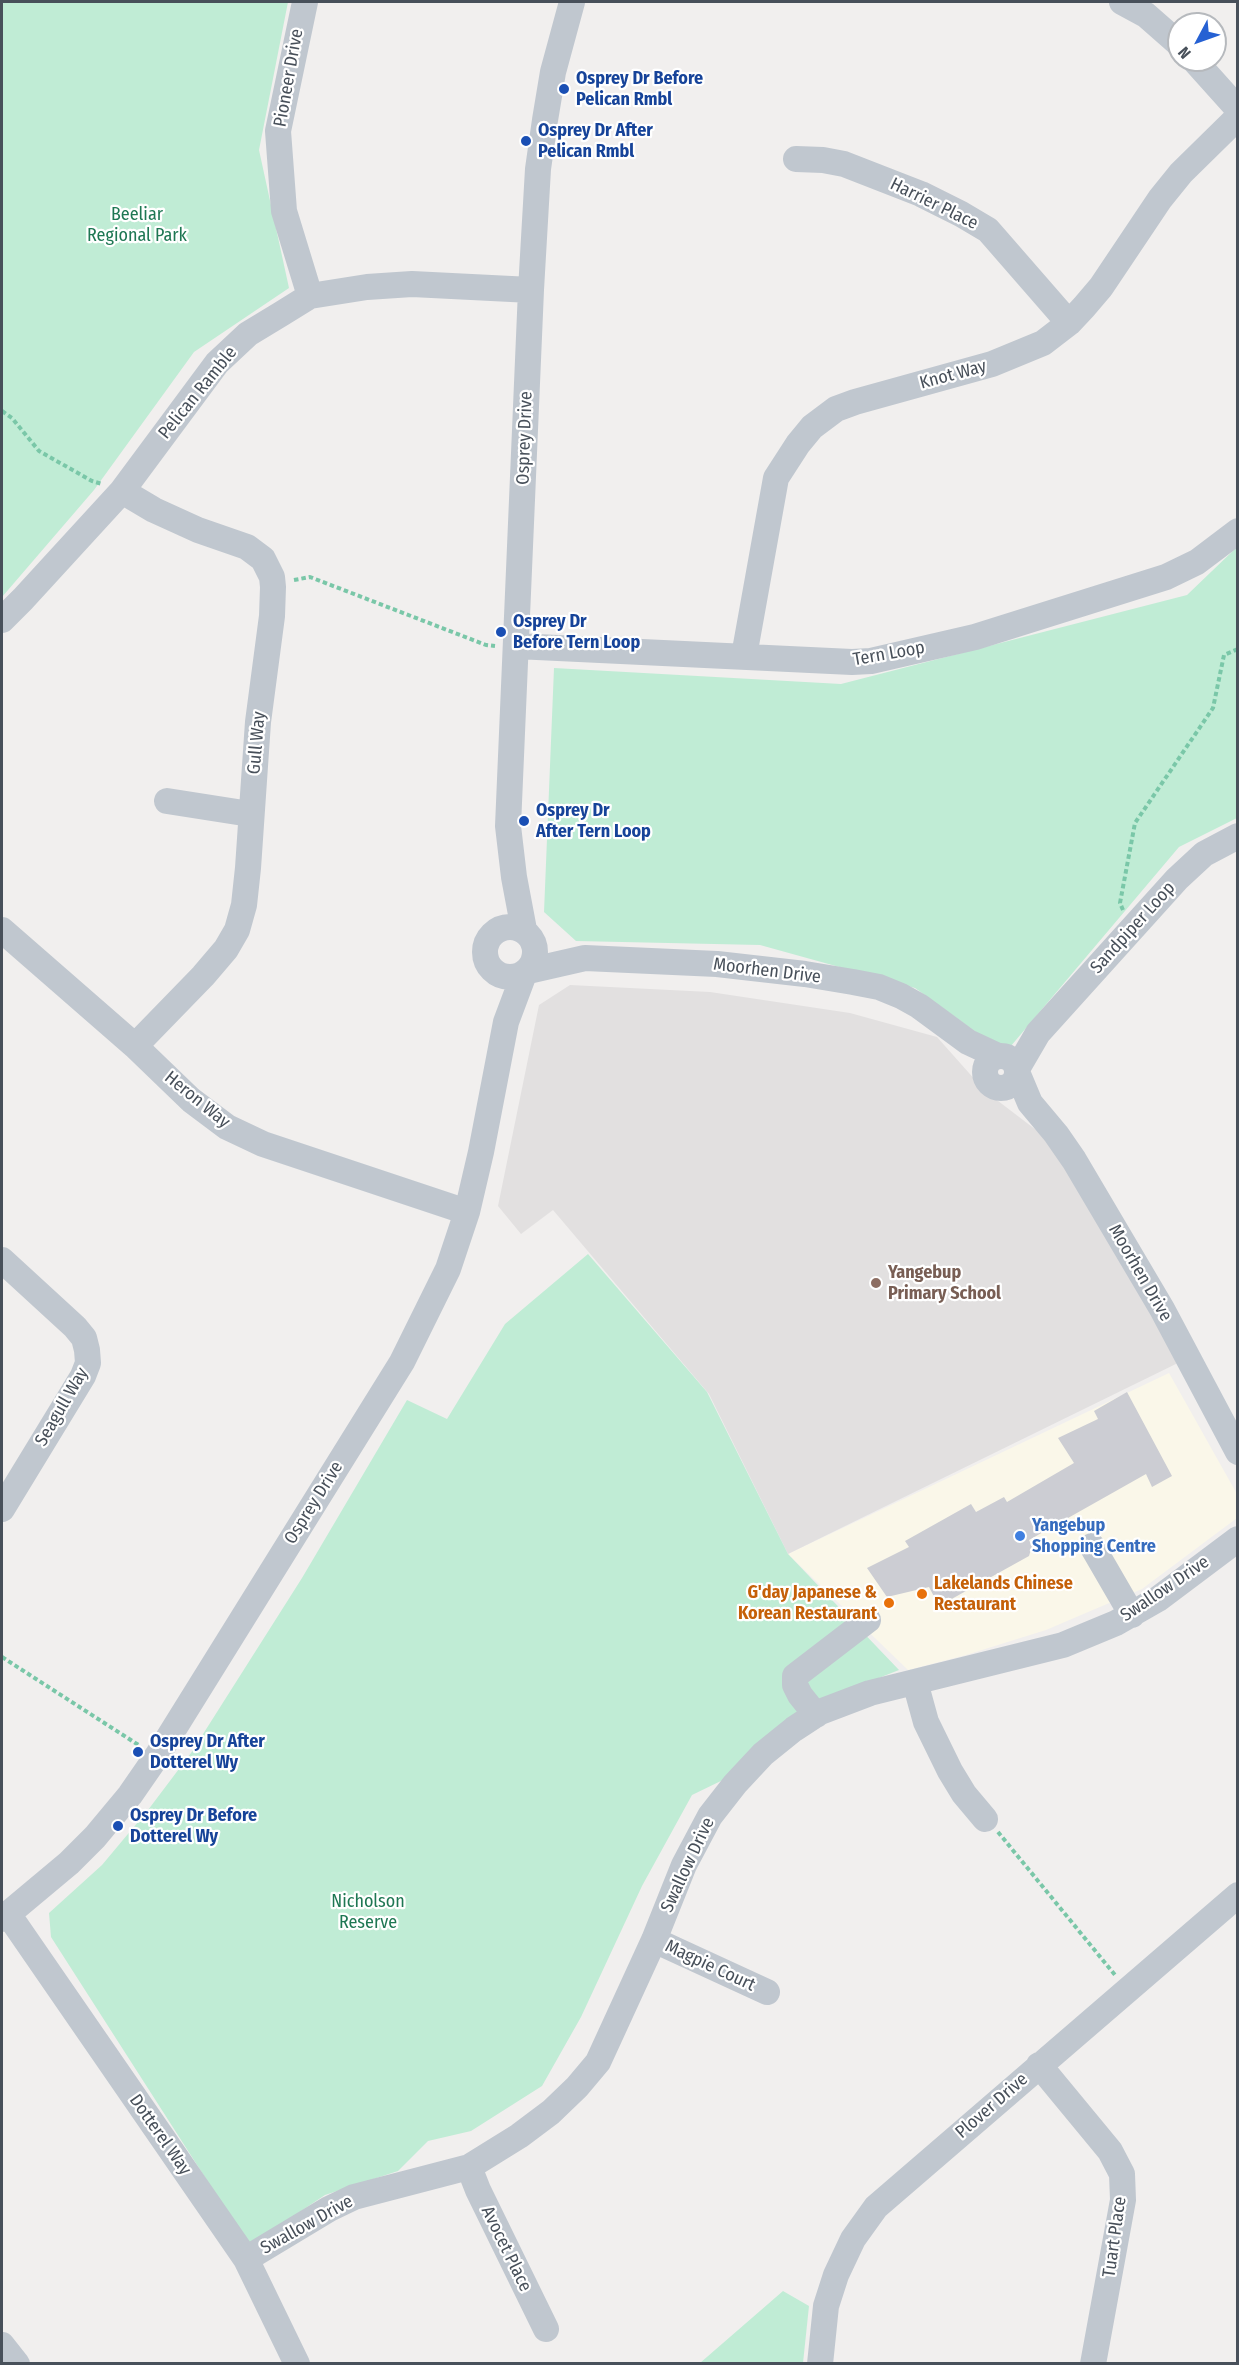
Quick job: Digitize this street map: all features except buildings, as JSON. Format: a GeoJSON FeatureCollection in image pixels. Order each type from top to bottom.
{"type":"FeatureCollection","features":[{"type":"Feature","properties":{"kind":"street","name":"Pioneer Drive"},"geometry":{"type":"LineString","coordinates":[[305,2],[278,131],[284,211],[310,296]]}},
{"type":"Feature","properties":{"kind":"street","name":"Osprey Drive"},"geometry":{"type":"LineString","coordinates":[[528,934],[514,877],[508,826],[531,290],[538,169],[544,120],[553,72],[572,2]]}},
{"type":"Feature","properties":{"kind":"street"},"geometry":{"type":"LineString","coordinates":[[1122,2],[1146,15],[1167,33]]}},
{"type":"Feature","properties":{"kind":"street"},"geometry":{"type":"LineString","coordinates":[[1205,72],[1238,109]]}},
{"type":"Feature","properties":{"kind":"street","name":"Knot Way"},"geometry":{"type":"LineString","coordinates":[[744,656],[776,478],[791,453],[812,428],[836,409],[855,402],[992,364],[1017,356],[1043,343],[1069,323],[1101,287],[1160,198],[1181,173],[1238,117]]}},
{"type":"Feature","properties":{"kind":"street","name":"Harrier Place"},"geometry":{"type":"LineString","coordinates":[[796,159],[824,160],[844,164],[921,194],[988,230],[1069,323]]}},
{"type":"Feature","properties":{"kind":"street","name":"Pelican Ramble"},"geometry":{"type":"LineString","coordinates":[[2,620],[122,491],[224,355],[248,334],[310,296],[367,287],[412,285],[531,290]]}},
{"type":"Feature","properties":{"kind":"street","name":"Gull Way"},"geometry":{"type":"LineString","coordinates":[[122,491],[154,510],[198,530],[247,547],[263,559],[272,577],[273,587],[250,814],[244,905],[237,930],[226,949],[203,976],[135,1046]]}},
{"type":"Feature","properties":{"kind":"street","name":"Tern Loop"},"geometry":{"type":"LineString","coordinates":[[516,646],[852,662],[871,661],[975,638],[1166,577],[1197,562],[1238,531]]}},
{"type":"Feature","properties":{"kind":"street"},"geometry":{"type":"LineString","coordinates":[[167,801],[250,814]]}},
{"type":"Feature","properties":{"kind":"street","name":"Sandpiper Loop"},"geometry":{"type":"LineString","coordinates":[[1004,1068],[1177,879],[1204,854],[1238,836]]}},
{"type":"Feature","properties":{"kind":"street","name":"Osprey Drive"},"geometry":{"type":"LineString","coordinates":[[494,932],[514,877]]}},
{"type":"Feature","properties":{"kind":"street"},"geometry":{"type":"LineString","coordinates":[[508,926],[528,934],[536,955],[526,972],[508,978],[494,971],[486,959],[485,951],[486,944],[494,932],[508,926]]}},
{"type":"Feature","properties":{"kind":"street","name":"Heron Way"},"geometry":{"type":"LineString","coordinates":[[2,930],[135,1046],[191,1100],[227,1127],[263,1144],[467,1212]]}},
{"type":"Feature","properties":{"kind":"street","name":"Moorhen Drive"},"geometry":{"type":"LineString","coordinates":[[528,934],[585,958]]}},
{"type":"Feature","properties":{"kind":"street","name":"Moorhen Drive"},"geometry":{"type":"LineString","coordinates":[[526,972],[585,958],[717,964],[805,974],[879,987],[919,1006],[1004,1068],[1056,1134],[1094,1192],[1162,1309],[1238,1452]]}},
{"type":"Feature","properties":{"kind":"street","name":"Osprey Drive"},"geometry":{"type":"LineString","coordinates":[[494,971],[506,1022]]}},
{"type":"Feature","properties":{"kind":"street","name":"Osprey Drive"},"geometry":{"type":"LineString","coordinates":[[5,1916],[41,1888],[95,1837],[130,1795],[157,1756],[402,1362],[448,1269],[467,1212],[506,1022],[526,972]]}},
{"type":"Feature","properties":{"kind":"street","name":"Seagull Way"},"geometry":{"type":"LineString","coordinates":[[2,1260],[75,1327],[84,1338],[87,1363],[83,1376],[2,1509]]}},
{"type":"Feature","properties":{"kind":"street","name":"Swallow Drive"},"geometry":{"type":"LineString","coordinates":[[246,2259],[329,2209],[354,2197],[469,2167],[519,2136],[551,2112],[598,2062],[654,1940],[684,1866],[710,1816],[763,1754],[816,1715],[870,1693],[1063,1645],[1132,1615],[1158,1599],[1238,1539]]}},
{"type":"Feature","properties":{"kind":"street"},"geometry":{"type":"LineString","coordinates":[[1092,1546],[1132,1615]]}},
{"type":"Feature","properties":{"kind":"street"},"geometry":{"type":"LineString","coordinates":[[816,1715],[800,1695],[795,1685],[795,1676],[868,1620]]}},
{"type":"Feature","properties":{"kind":"street"},"geometry":{"type":"LineString","coordinates":[[915,1682],[926,1722],[950,1771],[964,1794],[985,1819]]}},
{"type":"Feature","properties":{"kind":"street","name":"Plover Drive"},"geometry":{"type":"LineString","coordinates":[[820,2364],[826,2306],[836,2275],[853,2239],[876,2207],[1238,1895]]}},
{"type":"Feature","properties":{"kind":"street","name":"Dotterel Way"},"geometry":{"type":"LineString","coordinates":[[5,1916],[246,2259],[297,2364]]}},
{"type":"Feature","properties":{"kind":"street","name":"Magpie Court"},"geometry":{"type":"LineString","coordinates":[[654,1940],[767,1992]]}},
{"type":"Feature","properties":{"kind":"street","name":"Tuart Place"},"geometry":{"type":"LineString","coordinates":[[1039,2065],[1110,2151],[1122,2174],[1123,2199],[1093,2364]]}},
{"type":"Feature","properties":{"kind":"street","name":"Avocet Place"},"geometry":{"type":"LineString","coordinates":[[469,2167],[546,2329]]}},
{"type":"Feature","properties":{"kind":"path"},"geometry":{"type":"LineString","coordinates":[[2,411],[12,418],[39,451],[92,481],[122,491]]}},
{"type":"Feature","properties":{"kind":"path"},"geometry":{"type":"LineString","coordinates":[[273,587],[310,577],[486,645],[516,646]]}},
{"type":"Feature","properties":{"kind":"path"},"geometry":{"type":"LineString","coordinates":[[1137,923],[1123,910],[1120,903],[1135,823],[1213,708],[1224,655],[1238,649]]}},
{"type":"Feature","properties":{"kind":"path"},"geometry":{"type":"LineString","coordinates":[[2,1658],[140,1746]]}},
{"type":"Feature","properties":{"kind":"path"},"geometry":{"type":"LineString","coordinates":[[985,1819],[1004,1838],[1127,1989]]}},
{"type":"Feature","properties":{"kind":"shaded area","name":"Yangebup Primary School"},"geometry":{"type":"Polygon","coordinates":[[[570,985],[710,992],[850,1013],[937,1037],[985,1091],[1044,1136],[1088,1194],[1182,1361],[788,1554],[709,1394],[553,1210],[521,1234],[498,1206],[539,1005],[570,985]]]}},
{"type":"Feature","properties":{"kind":"shaded area","name":"Yangebup Shopping Centre"},"geometry":{"type":"Polygon","coordinates":[[[1169,1373],[1237,1494],[1237,1518],[1142,1589],[1046,1630],[908,1670],[788,1554],[1169,1373]]]}},
{"type":"Feature","properties":{"kind":"green space","name":"Beeliar Regional Park"},"geometry":{"type":"Polygon","coordinates":[[[2,2],[288,2],[259,150],[289,288],[194,352],[94,490],[2,597],[2,2]]]}},
{"type":"Feature","properties":{"kind":"green space"},"geometry":{"type":"Polygon","coordinates":[[[1237,547],[1237,818],[1179,847],[1005,1053],[915,988],[760,945],[576,941],[544,912],[554,668],[841,684],[1187,595],[1237,547]]]}},
{"type":"Feature","properties":{"kind":"green space","name":"Nicholson Reserve"},"geometry":{"type":"Polygon","coordinates":[[[588,1254],[707,1392],[788,1554],[899,1670],[803,1708],[725,1779],[692,1795],[642,1886],[581,2017],[542,2086],[471,2131],[428,2141],[398,2171],[325,2195],[249,2246],[51,1937],[49,1913],[102,1865],[191,1753],[302,1578],[407,1400],[447,1419],[505,1324],[588,1254]]]}},
{"type":"Feature","properties":{"kind":"green space"},"geometry":{"type":"Polygon","coordinates":[[[783,2291],[809,2306],[803,2363],[700,2363],[783,2291]]]}},
{"type":"Feature","properties":{"kind":"place","name":"Osprey Dr Before Pelican Rmbl"},"geometry":{"type":"Point","coordinates":[564,89]}},
{"type":"Feature","properties":{"kind":"place","name":"Osprey Dr After Pelican Rmbl"},"geometry":{"type":"Point","coordinates":[526,141]}},
{"type":"Feature","properties":{"kind":"place","name":"Osprey Dr Before Tern Loop"},"geometry":{"type":"Point","coordinates":[501,632]}},
{"type":"Feature","properties":{"kind":"place","name":"Osprey Dr After Tern Loop"},"geometry":{"type":"Point","coordinates":[524,821]}},
{"type":"Feature","properties":{"kind":"place","name":"Yangebup Primary School"},"geometry":{"type":"Point","coordinates":[876,1283]}},
{"type":"Feature","properties":{"kind":"place","name":"Yangebup Shopping Centre"},"geometry":{"type":"Point","coordinates":[1020,1536]}},
{"type":"Feature","properties":{"kind":"place","name":"Lakelands Chinese Restaurant"},"geometry":{"type":"Point","coordinates":[922,1594]}},
{"type":"Feature","properties":{"kind":"place","name":"G'day Japanese & Korean Restaurant"},"geometry":{"type":"Point","coordinates":[889,1603]}},
{"type":"Feature","properties":{"kind":"place","name":"Osprey Dr After Dotterel Wy"},"geometry":{"type":"Point","coordinates":[138,1752]}},
{"type":"Feature","properties":{"kind":"place","name":"Osprey Dr Before Dotterel Wy"},"geometry":{"type":"Point","coordinates":[118,1826]}}]}
